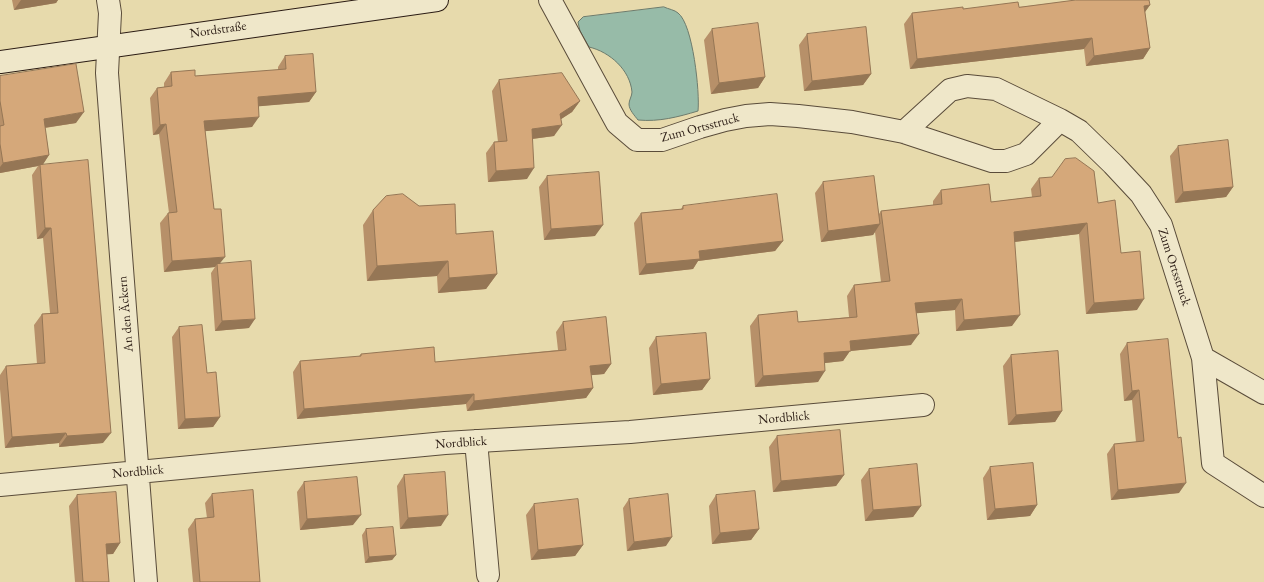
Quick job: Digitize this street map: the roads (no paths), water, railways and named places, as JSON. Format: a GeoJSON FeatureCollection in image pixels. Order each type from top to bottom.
{"type":"FeatureCollection","features":[{"type":"Feature","properties":{"kind":"street","name":"An den Äckern"},"geometry":{"type":"LineString","coordinates":[[108,0],[110,13],[107,73],[146,582]]}},
{"type":"Feature","properties":{"kind":"street","name":"Nordstraße"},"geometry":{"type":"LineString","coordinates":[[0,62],[437,0]]}},
{"type":"Feature","properties":{"kind":"street","name":"Zum Ortsstruck"},"geometry":{"type":"LineString","coordinates":[[550,0],[617,123],[637,140],[662,140],[725,120],[770,114],[852,122],[904,132],[992,161],[1006,162],[1026,154],[1060,120]]}},
{"type":"Feature","properties":{"kind":"street","name":"Zum Ortsstruck"},"geometry":{"type":"LineString","coordinates":[[904,132],[950,90],[967,86],[996,89],[1060,120],[1078,131],[1113,164],[1141,194],[1161,225],[1203,358],[1213,463],[1264,496]]}},
{"type":"Feature","properties":{"kind":"street"},"geometry":{"type":"LineString","coordinates":[[1203,358],[1264,393]]}},
{"type":"Feature","properties":{"kind":"street","name":"Nordblick"},"geometry":{"type":"LineString","coordinates":[[0,485],[476,441],[630,432],[923,405]]}},
{"type":"Feature","properties":{"kind":"street"},"geometry":{"type":"LineString","coordinates":[[476,441],[488,575]]}}]}
